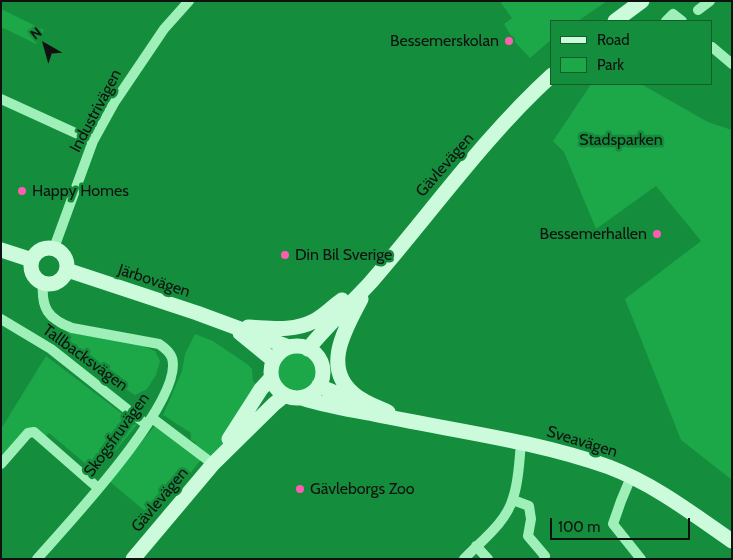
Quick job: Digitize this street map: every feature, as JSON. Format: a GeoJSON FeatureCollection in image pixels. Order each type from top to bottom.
{"type":"FeatureCollection","features":[{"type":"Feature","properties":{"kind":"main road"},"geometry":{"type":"LineString","coordinates":[[616,20],[642,1]]}},
{"type":"Feature","properties":{"kind":"main road","name":"Gävlevägen"},"geometry":{"type":"LineString","coordinates":[[308,348],[371,282],[465,168],[517,110],[550,77]]}},
{"type":"Feature","properties":{"kind":"main road"},"geometry":{"type":"LineString","coordinates":[[54,248],[65,256],[68,266],[67,270],[58,282],[43,283],[37,280],[33,274],[32,260],[34,254],[42,249],[54,248]]}},
{"type":"Feature","properties":{"kind":"main road"},"geometry":{"type":"LineString","coordinates":[[1,250],[32,260]]}},
{"type":"Feature","properties":{"kind":"main road","name":"Järbovägen"},"geometry":{"type":"LineString","coordinates":[[67,270],[198,313],[289,347]]}},
{"type":"Feature","properties":{"kind":"main road"},"geometry":{"type":"LineString","coordinates":[[231,326],[285,329],[302,326],[314,321],[371,282]]}},
{"type":"Feature","properties":{"kind":"main road"},"geometry":{"type":"LineString","coordinates":[[371,282],[341,341],[336,361],[342,381],[355,396],[405,421]]}},
{"type":"Feature","properties":{"kind":"main road","name":"Gävlevägen"},"geometry":{"type":"LineString","coordinates":[[319,385],[322,378],[325,352],[371,282]]}},
{"type":"Feature","properties":{"kind":"main road","name":"Järbovägen"},"geometry":{"type":"LineString","coordinates":[[231,326],[273,360]]}},
{"type":"Feature","properties":{"kind":"main road"},"geometry":{"type":"LineString","coordinates":[[319,385],[313,393],[302,398],[284,396],[276,388],[271,378],[271,368],[273,360],[281,352],[289,347],[300,346],[308,348],[318,358],[322,367]]}},
{"type":"Feature","properties":{"kind":"main road","name":"Gävlevägen"},"geometry":{"type":"LineString","coordinates":[[213,464],[261,389],[271,378]]}},
{"type":"Feature","properties":{"kind":"main road","name":"Sveavägen"},"geometry":{"type":"LineString","coordinates":[[319,385],[326,390],[405,421]]}},
{"type":"Feature","properties":{"kind":"main road","name":"Gävlevägen"},"geometry":{"type":"LineString","coordinates":[[133,559],[213,464],[284,396]]}},
{"type":"Feature","properties":{"kind":"main road","name":"Sveavägen"},"geometry":{"type":"LineString","coordinates":[[302,398],[564,453],[610,468],[632,477],[681,506],[732,542]]}},
{"type":"Feature","properties":{"kind":"street","name":"Industrivägen"},"geometry":{"type":"LineString","coordinates":[[54,248],[93,142],[114,103],[133,72],[164,29],[189,1]]}},
{"type":"Feature","properties":{"kind":"street"},"geometry":{"type":"LineString","coordinates":[[698,10],[710,1]]}},
{"type":"Feature","properties":{"kind":"street"},"geometry":{"type":"LineString","coordinates":[[667,20],[673,14],[681,20]]}},
{"type":"Feature","properties":{"kind":"street"},"geometry":{"type":"LineString","coordinates":[[713,48],[732,64]]}},
{"type":"Feature","properties":{"kind":"street"},"geometry":{"type":"LineString","coordinates":[[1,99],[93,142]]}},
{"type":"Feature","properties":{"kind":"street","name":"Skogsfruvägen"},"geometry":{"type":"LineString","coordinates":[[37,559],[98,488],[150,421],[164,396],[172,375],[172,357],[160,344],[81,330],[59,323],[51,316],[43,303],[43,283]]}},
{"type":"Feature","properties":{"kind":"street","name":"Tallbacksvägen"},"geometry":{"type":"LineString","coordinates":[[1,319],[51,349],[213,464]]}},
{"type":"Feature","properties":{"kind":"street"},"geometry":{"type":"LineString","coordinates":[[1,464],[28,433],[34,432],[98,488]]}},
{"type":"Feature","properties":{"kind":"street"},"geometry":{"type":"LineString","coordinates":[[464,559],[498,525],[507,513],[516,488],[521,444]]}},
{"type":"Feature","properties":{"kind":"street"},"geometry":{"type":"LineString","coordinates":[[632,477],[618,506],[613,524],[641,559]]}},
{"type":"Feature","properties":{"kind":"street"},"geometry":{"type":"LineString","coordinates":[[513,500],[529,506],[531,519],[528,536],[542,551],[545,556],[544,559]]}},
{"type":"Feature","properties":{"kind":"street"},"geometry":{"type":"LineString","coordinates":[[476,546],[488,559]]}},
{"type":"Feature","properties":{"kind":"green space"},"geometry":{"type":"Polygon","coordinates":[[[504,1],[607,1],[579,20],[550,20],[550,41],[530,58],[514,41],[504,24],[512,18],[501,3],[504,1]]]}},
{"type":"Feature","properties":{"kind":"green space"},"geometry":{"type":"Polygon","coordinates":[[[1,9],[44,30],[36,44],[1,27],[1,9]]]}},
{"type":"Feature","properties":{"kind":"green space","name":"Stadsparken"},"geometry":{"type":"Polygon","coordinates":[[[590,85],[643,85],[708,122],[732,130],[732,480],[681,440],[625,299],[701,241],[656,186],[596,229],[564,152],[553,141],[590,85]]]}},
{"type":"Feature","properties":{"kind":"green space"},"geometry":{"type":"Polygon","coordinates":[[[59,331],[138,344],[155,351],[160,361],[156,375],[147,389],[135,395],[51,342],[59,331]]]}},
{"type":"Feature","properties":{"kind":"green space"},"geometry":{"type":"Polygon","coordinates":[[[195,334],[213,341],[247,364],[252,369],[253,381],[261,389],[213,464],[203,457],[175,493],[172,491],[152,517],[109,481],[158,422],[192,448],[196,443],[191,440],[191,433],[163,415],[182,371],[185,354],[195,334]]]}},
{"type":"Feature","properties":{"kind":"green space"},"geometry":{"type":"Polygon","coordinates":[[[297,346],[311,350],[319,358],[323,372],[319,386],[311,394],[297,398],[283,394],[275,386],[271,372],[275,358],[283,350],[297,346]]]}},
{"type":"Feature","properties":{"kind":"green space"},"geometry":{"type":"Polygon","coordinates":[[[46,356],[137,425],[90,481],[80,472],[86,464],[49,433],[43,440],[34,432],[1,464],[1,429],[46,356]]]}},
{"type":"Feature","properties":{"kind":"place","name":"Bessemerskolan"},"geometry":{"type":"Point","coordinates":[509,41]}},
{"type":"Feature","properties":{"kind":"place","name":"Happy Homes"},"geometry":{"type":"Point","coordinates":[22,191]}},
{"type":"Feature","properties":{"kind":"place","name":"Bessemerhallen"},"geometry":{"type":"Point","coordinates":[657,234]}},
{"type":"Feature","properties":{"kind":"place","name":"Din Bil Sverige"},"geometry":{"type":"Point","coordinates":[285,255]}},
{"type":"Feature","properties":{"kind":"place","name":"Gävleborgs Zoo"},"geometry":{"type":"Point","coordinates":[300,489]}}]}
